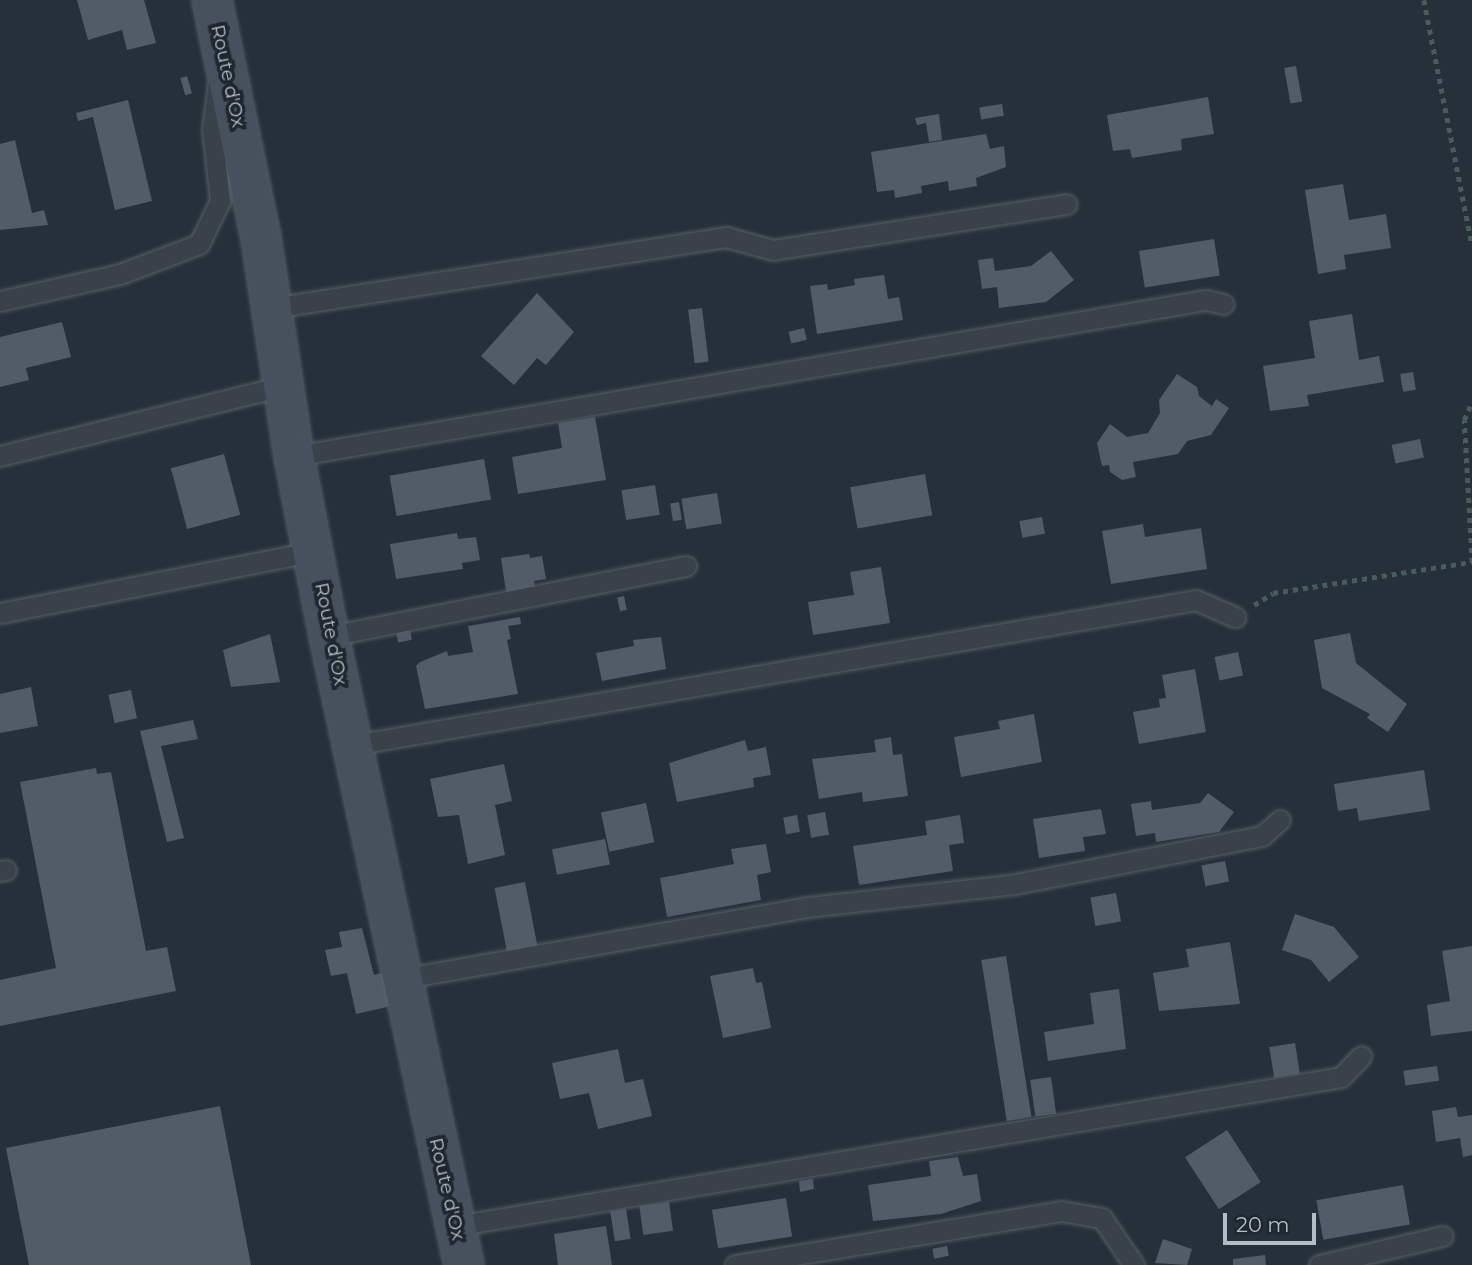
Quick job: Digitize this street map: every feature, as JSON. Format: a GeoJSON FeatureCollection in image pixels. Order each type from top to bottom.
{"type":"FeatureCollection","features":[{"type":"Feature","properties":{"kind":"street","name":"Route d'Ox"},"geometry":{"type":"LineString","coordinates":[[212,0],[224,49],[272,308],[294,456],[316,551],[329,636],[400,979],[464,1265]]}},
{"type":"Feature","properties":{"kind":"lane"},"geometry":{"type":"LineString","coordinates":[[0,301],[120,274],[199,244],[220,201],[212,129],[224,49]]}},
{"type":"Feature","properties":{"kind":"lane"},"geometry":{"type":"LineString","coordinates":[[272,308],[726,237],[773,250],[1066,204]]}},
{"type":"Feature","properties":{"kind":"lane"},"geometry":{"type":"LineString","coordinates":[[294,456],[1206,300],[1224,304]]}},
{"type":"Feature","properties":{"kind":"lane"},"geometry":{"type":"LineString","coordinates":[[0,456],[283,386]]}},
{"type":"Feature","properties":{"kind":"lane"},"geometry":{"type":"LineString","coordinates":[[0,613],[316,551]]}},
{"type":"Feature","properties":{"kind":"lane"},"geometry":{"type":"LineString","coordinates":[[329,636],[686,566]]}},
{"type":"Feature","properties":{"kind":"lane"},"geometry":{"type":"LineString","coordinates":[[353,745],[1196,600],[1235,617]]}},
{"type":"Feature","properties":{"kind":"lane"},"geometry":{"type":"LineString","coordinates":[[400,979],[808,907],[1015,884],[1262,836],[1280,820]]}},
{"type":"Feature","properties":{"kind":"lane"},"geometry":{"type":"LineString","coordinates":[[455,1226],[1341,1077],[1361,1056]]}},
{"type":"Feature","properties":{"kind":"lane"},"geometry":{"type":"LineString","coordinates":[[735,1265],[1061,1211],[1102,1218],[1134,1265]]}},
{"type":"Feature","properties":{"kind":"lane"},"geometry":{"type":"LineString","coordinates":[[1319,1265],[1443,1236]]}},
{"type":"Feature","properties":{"kind":"path"},"geometry":{"type":"LineString","coordinates":[[1424,0],[1472,244]]}},
{"type":"Feature","properties":{"kind":"path"},"geometry":{"type":"LineString","coordinates":[[1235,617],[1273,593],[1472,563],[1464,420],[1472,402]]}},
{"type":"Feature","properties":{"kind":"building"},"geometry":{"type":"Polygon","coordinates":[[[77,0],[144,0],[156,43],[127,50],[122,30],[88,40],[77,0]]]}},
{"type":"Feature","properties":{"kind":"building"},"geometry":{"type":"Polygon","coordinates":[[[1296,66],[1302,101],[1290,104],[1284,68],[1296,66]]]}},
{"type":"Feature","properties":{"kind":"building"},"geometry":{"type":"Polygon","coordinates":[[[187,76],[192,93],[185,95],[180,78],[187,76]]]}},
{"type":"Feature","properties":{"kind":"building"},"geometry":{"type":"Polygon","coordinates":[[[1208,97],[1214,134],[1181,139],[1182,150],[1132,158],[1130,149],[1113,151],[1107,115],[1208,97]]]}},
{"type":"Feature","properties":{"kind":"building"},"geometry":{"type":"Polygon","coordinates":[[[128,100],[152,201],[115,210],[93,117],[78,121],[76,113],[128,100]]]}},
{"type":"Feature","properties":{"kind":"building"},"geometry":{"type":"Polygon","coordinates":[[[1002,104],[1004,116],[981,119],[979,108],[1002,104]]]}},
{"type":"Feature","properties":{"kind":"building"},"geometry":{"type":"Polygon","coordinates":[[[939,114],[942,140],[929,142],[926,123],[917,125],[915,118],[939,114]]]}},
{"type":"Feature","properties":{"kind":"building"},"geometry":{"type":"Polygon","coordinates":[[[986,134],[990,149],[1004,146],[1006,167],[976,178],[977,186],[949,191],[948,181],[921,186],[922,193],[895,198],[894,190],[877,192],[871,152],[986,134]]]}},
{"type":"Feature","properties":{"kind":"building"},"geometry":{"type":"Polygon","coordinates":[[[15,140],[32,213],[44,210],[48,225],[0,230],[0,144],[15,140]]]}},
{"type":"Feature","properties":{"kind":"building"},"geometry":{"type":"Polygon","coordinates":[[[1343,184],[1349,220],[1386,214],[1391,248],[1344,255],[1346,269],[1318,274],[1305,190],[1343,184]]]}},
{"type":"Feature","properties":{"kind":"building"},"geometry":{"type":"Polygon","coordinates":[[[1214,239],[1220,276],[1145,287],[1139,251],[1214,239]]]}},
{"type":"Feature","properties":{"kind":"building"},"geometry":{"type":"Polygon","coordinates":[[[1051,251],[1074,280],[1046,302],[999,308],[997,287],[982,289],[978,260],[993,258],[995,271],[1031,266],[1051,251]]]}},
{"type":"Feature","properties":{"kind":"building"},"geometry":{"type":"Polygon","coordinates":[[[884,275],[888,299],[899,297],[903,320],[817,334],[810,286],[827,284],[828,290],[855,285],[854,279],[884,275]]]}},
{"type":"Feature","properties":{"kind":"building"},"geometry":{"type":"Polygon","coordinates":[[[537,293],[574,332],[546,365],[537,358],[514,385],[481,356],[537,293]]]}},
{"type":"Feature","properties":{"kind":"building"},"geometry":{"type":"Polygon","coordinates":[[[702,308],[709,362],[695,363],[688,310],[702,308]]]}},
{"type":"Feature","properties":{"kind":"building"},"geometry":{"type":"Polygon","coordinates":[[[1352,314],[1359,360],[1379,356],[1384,382],[1307,395],[1309,406],[1270,411],[1263,366],[1315,358],[1309,321],[1352,314]]]}},
{"type":"Feature","properties":{"kind":"building"},"geometry":{"type":"Polygon","coordinates":[[[62,322],[71,357],[26,368],[29,380],[0,387],[0,337],[62,322]]]}},
{"type":"Feature","properties":{"kind":"building"},"geometry":{"type":"Polygon","coordinates":[[[804,328],[807,340],[791,344],[788,332],[804,328]]]}},
{"type":"Feature","properties":{"kind":"building"},"geometry":{"type":"Polygon","coordinates":[[[1413,372],[1416,390],[1403,392],[1400,374],[1413,372]]]}},
{"type":"Feature","properties":{"kind":"building"},"geometry":{"type":"Polygon","coordinates":[[[1177,374],[1197,387],[1199,396],[1212,406],[1216,399],[1229,408],[1211,435],[1187,441],[1178,454],[1133,462],[1136,477],[1122,480],[1110,472],[1109,465],[1102,466],[1097,443],[1110,424],[1127,437],[1148,433],[1160,413],[1159,400],[1177,374]]]}},
{"type":"Feature","properties":{"kind":"building"},"geometry":{"type":"Polygon","coordinates":[[[595,417],[606,480],[518,494],[512,457],[562,448],[558,423],[595,417]]]}},
{"type":"Feature","properties":{"kind":"building"},"geometry":{"type":"Polygon","coordinates":[[[1420,439],[1424,458],[1396,464],[1392,445],[1420,439]]]}},
{"type":"Feature","properties":{"kind":"building"},"geometry":{"type":"Polygon","coordinates":[[[224,454],[240,515],[187,529],[171,468],[224,454]]]}},
{"type":"Feature","properties":{"kind":"building"},"geometry":{"type":"Polygon","coordinates":[[[484,459],[491,499],[397,516],[389,476],[484,459]]]}},
{"type":"Feature","properties":{"kind":"building"},"geometry":{"type":"Polygon","coordinates":[[[925,474],[932,515],[857,529],[850,487],[925,474]]]}},
{"type":"Feature","properties":{"kind":"building"},"geometry":{"type":"Polygon","coordinates":[[[655,485],[660,515],[626,520],[621,490],[655,485]]]}},
{"type":"Feature","properties":{"kind":"building"},"geometry":{"type":"Polygon","coordinates":[[[717,493],[722,524],[686,529],[681,499],[717,493]]]}},
{"type":"Feature","properties":{"kind":"building"},"geometry":{"type":"Polygon","coordinates":[[[679,502],[682,520],[673,521],[670,503],[679,502]]]}},
{"type":"Feature","properties":{"kind":"building"},"geometry":{"type":"Polygon","coordinates":[[[1042,517],[1045,534],[1022,538],[1019,521],[1042,517]]]}},
{"type":"Feature","properties":{"kind":"building"},"geometry":{"type":"Polygon","coordinates":[[[1143,524],[1145,537],[1201,528],[1207,569],[1111,584],[1102,531],[1143,524]]]}},
{"type":"Feature","properties":{"kind":"building"},"geometry":{"type":"Polygon","coordinates":[[[457,533],[458,539],[476,537],[480,560],[462,563],[463,569],[396,579],[390,544],[457,533]]]}},
{"type":"Feature","properties":{"kind":"building"},"geometry":{"type":"Polygon","coordinates":[[[529,554],[530,558],[542,556],[546,579],[534,581],[535,587],[506,592],[501,558],[529,554]]]}},
{"type":"Feature","properties":{"kind":"building"},"geometry":{"type":"Polygon","coordinates":[[[881,567],[890,623],[813,635],[808,602],[854,595],[850,572],[881,567]]]}},
{"type":"Feature","properties":{"kind":"building"},"geometry":{"type":"Polygon","coordinates":[[[624,596],[627,610],[620,611],[617,597],[624,596]]]}},
{"type":"Feature","properties":{"kind":"building"},"geometry":{"type":"Polygon","coordinates":[[[520,617],[521,624],[508,626],[511,639],[507,640],[518,694],[425,709],[416,666],[420,662],[447,651],[448,656],[473,652],[468,626],[520,617]]]}},
{"type":"Feature","properties":{"kind":"building"},"geometry":{"type":"Polygon","coordinates":[[[410,630],[412,640],[398,642],[396,633],[410,630]]]}},
{"type":"Feature","properties":{"kind":"building"},"geometry":{"type":"Polygon","coordinates":[[[1350,633],[1356,663],[1407,704],[1388,732],[1367,718],[1370,714],[1322,688],[1314,640],[1350,633]]]}},
{"type":"Feature","properties":{"kind":"building"},"geometry":{"type":"Polygon","coordinates":[[[270,634],[280,682],[231,687],[223,650],[270,634]]]}},
{"type":"Feature","properties":{"kind":"building"},"geometry":{"type":"Polygon","coordinates":[[[661,637],[666,669],[602,681],[596,653],[634,646],[633,640],[661,637]]]}},
{"type":"Feature","properties":{"kind":"building"},"geometry":{"type":"Polygon","coordinates":[[[1238,652],[1243,675],[1220,680],[1215,657],[1238,652]]]}},
{"type":"Feature","properties":{"kind":"building"},"geometry":{"type":"Polygon","coordinates":[[[1195,669],[1206,732],[1139,744],[1133,712],[1160,707],[1159,699],[1166,698],[1162,675],[1195,669]]]}},
{"type":"Feature","properties":{"kind":"building"},"geometry":{"type":"Polygon","coordinates":[[[31,687],[38,726],[0,733],[0,694],[31,687]]]}},
{"type":"Feature","properties":{"kind":"building"},"geometry":{"type":"Polygon","coordinates":[[[131,690],[137,718],[115,723],[109,695],[131,690]]]}},
{"type":"Feature","properties":{"kind":"building"},"geometry":{"type":"Polygon","coordinates":[[[1034,714],[1042,762],[961,777],[954,737],[1000,729],[998,721],[1034,714]]]}},
{"type":"Feature","properties":{"kind":"building"},"geometry":{"type":"Polygon","coordinates":[[[193,720],[198,739],[161,746],[184,838],[167,842],[140,731],[193,720]]]}},
{"type":"Feature","properties":{"kind":"building"},"geometry":{"type":"Polygon","coordinates":[[[891,737],[893,755],[902,754],[908,796],[863,802],[862,792],[819,799],[812,759],[876,752],[874,740],[891,737]]]}},
{"type":"Feature","properties":{"kind":"building"},"geometry":{"type":"Polygon","coordinates":[[[745,740],[748,751],[766,747],[771,775],[753,778],[754,787],[677,802],[669,763],[745,740]]]}},
{"type":"Feature","properties":{"kind":"building"},"geometry":{"type":"Polygon","coordinates":[[[504,764],[512,801],[495,805],[505,855],[468,864],[459,815],[438,817],[430,779],[504,764]]]}},
{"type":"Feature","properties":{"kind":"building"},"geometry":{"type":"Polygon","coordinates":[[[96,768],[97,774],[111,772],[146,951],[167,947],[176,991],[0,1026],[0,980],[56,968],[20,782],[96,768]]]}},
{"type":"Feature","properties":{"kind":"building"},"geometry":{"type":"Polygon","coordinates":[[[1424,770],[1430,810],[1359,821],[1357,808],[1338,811],[1334,784],[1424,770]]]}},
{"type":"Feature","properties":{"kind":"building"},"geometry":{"type":"Polygon","coordinates":[[[1208,793],[1234,812],[1219,832],[1156,842],[1155,833],[1136,836],[1131,804],[1151,801],[1152,810],[1200,803],[1208,793]]]}},
{"type":"Feature","properties":{"kind":"building"},"geometry":{"type":"Polygon","coordinates":[[[646,803],[654,842],[609,852],[601,813],[646,803]]]}},
{"type":"Feature","properties":{"kind":"building"},"geometry":{"type":"Polygon","coordinates":[[[1101,809],[1106,834],[1083,837],[1085,851],[1039,858],[1033,819],[1101,809]]]}},
{"type":"Feature","properties":{"kind":"building"},"geometry":{"type":"Polygon","coordinates":[[[825,812],[829,835],[811,838],[807,815],[825,812]]]}},
{"type":"Feature","properties":{"kind":"building"},"geometry":{"type":"Polygon","coordinates":[[[797,815],[800,832],[786,834],[783,817],[797,815]]]}},
{"type":"Feature","properties":{"kind":"building"},"geometry":{"type":"Polygon","coordinates":[[[960,815],[964,843],[949,845],[953,871],[859,885],[853,846],[927,835],[925,821],[960,815]]]}},
{"type":"Feature","properties":{"kind":"building"},"geometry":{"type":"Polygon","coordinates":[[[605,839],[610,865],[557,875],[552,849],[605,839]]]}},
{"type":"Feature","properties":{"kind":"building"},"geometry":{"type":"Polygon","coordinates":[[[766,844],[771,872],[757,875],[761,900],[667,917],[660,878],[734,864],[731,849],[766,844]]]}},
{"type":"Feature","properties":{"kind":"building"},"geometry":{"type":"Polygon","coordinates":[[[1225,861],[1229,882],[1205,886],[1201,866],[1225,861]]]}},
{"type":"Feature","properties":{"kind":"building"},"geometry":{"type":"Polygon","coordinates":[[[525,882],[538,948],[507,954],[495,888],[525,882]]]}},
{"type":"Feature","properties":{"kind":"building"},"geometry":{"type":"Polygon","coordinates":[[[1116,893],[1121,922],[1095,926],[1090,898],[1116,893]]]}},
{"type":"Feature","properties":{"kind":"building"},"geometry":{"type":"Polygon","coordinates":[[[1295,914],[1334,927],[1359,957],[1329,982],[1311,960],[1282,950],[1295,914]]]}},
{"type":"Feature","properties":{"kind":"building"},"geometry":{"type":"Polygon","coordinates":[[[362,928],[374,975],[389,971],[396,1005],[356,1014],[347,973],[331,976],[325,950],[342,947],[339,932],[362,928]]]}},
{"type":"Feature","properties":{"kind":"building"},"geometry":{"type":"Polygon","coordinates":[[[1230,942],[1240,1004],[1159,1011],[1153,973],[1189,967],[1186,949],[1230,942]]]}},
{"type":"Feature","properties":{"kind":"building"},"geometry":{"type":"Polygon","coordinates":[[[1472,946],[1472,1031],[1431,1036],[1427,1005],[1450,1001],[1442,951],[1472,946]]]}},
{"type":"Feature","properties":{"kind":"building"},"geometry":{"type":"Polygon","coordinates":[[[1006,956],[1031,1117],[1007,1121],[981,960],[1006,956]]]}},
{"type":"Feature","properties":{"kind":"building"},"geometry":{"type":"Polygon","coordinates":[[[753,968],[756,983],[762,982],[771,1028],[723,1038],[710,976],[753,968]]]}},
{"type":"Feature","properties":{"kind":"building"},"geometry":{"type":"Polygon","coordinates":[[[1119,989],[1126,1049],[1048,1061],[1044,1032],[1094,1024],[1090,993],[1119,989]]]}},
{"type":"Feature","properties":{"kind":"building"},"geometry":{"type":"Polygon","coordinates":[[[1295,1043],[1300,1074],[1274,1078],[1269,1047],[1295,1043]]]}},
{"type":"Feature","properties":{"kind":"building"},"geometry":{"type":"Polygon","coordinates":[[[618,1049],[625,1083],[643,1079],[652,1116],[598,1129],[589,1093],[560,1099],[552,1063],[618,1049]]]}},
{"type":"Feature","properties":{"kind":"building"},"geometry":{"type":"Polygon","coordinates":[[[1437,1066],[1439,1081],[1405,1086],[1403,1071],[1437,1066]]]}},
{"type":"Feature","properties":{"kind":"building"},"geometry":{"type":"Polygon","coordinates":[[[1051,1077],[1056,1114],[1035,1117],[1030,1080],[1051,1077]]]}},
{"type":"Feature","properties":{"kind":"building"},"geometry":{"type":"Polygon","coordinates":[[[220,1106],[251,1265],[29,1265],[6,1148],[220,1106]]]}},
{"type":"Feature","properties":{"kind":"building"},"geometry":{"type":"Polygon","coordinates":[[[1456,1107],[1458,1117],[1472,1115],[1472,1155],[1463,1157],[1460,1138],[1436,1142],[1432,1111],[1456,1107]]]}},
{"type":"Feature","properties":{"kind":"building"},"geometry":{"type":"Polygon","coordinates":[[[1227,1130],[1261,1182],[1219,1209],[1185,1157],[1227,1130]]]}},
{"type":"Feature","properties":{"kind":"building"},"geometry":{"type":"Polygon","coordinates":[[[958,1157],[963,1176],[977,1174],[981,1201],[941,1214],[873,1221],[868,1185],[931,1176],[929,1161],[958,1157]]]}},
{"type":"Feature","properties":{"kind":"building"},"geometry":{"type":"Polygon","coordinates":[[[813,1179],[814,1189],[800,1192],[799,1181],[813,1179]]]}},
{"type":"Feature","properties":{"kind":"building"},"geometry":{"type":"Polygon","coordinates":[[[1403,1185],[1410,1224],[1323,1240],[1316,1200],[1403,1185]]]}},
{"type":"Feature","properties":{"kind":"building"},"geometry":{"type":"Polygon","coordinates":[[[786,1198],[792,1237],[718,1248],[712,1210],[786,1198]]]}},
{"type":"Feature","properties":{"kind":"building"},"geometry":{"type":"Polygon","coordinates":[[[669,1202],[673,1231],[643,1235],[639,1206],[669,1202]]]}},
{"type":"Feature","properties":{"kind":"building"},"geometry":{"type":"Polygon","coordinates":[[[626,1209],[631,1239],[615,1241],[610,1212],[626,1209]]]}},
{"type":"Feature","properties":{"kind":"building"},"geometry":{"type":"Polygon","coordinates":[[[606,1226],[612,1265],[558,1265],[554,1234],[606,1226]]]}},
{"type":"Feature","properties":{"kind":"building"},"geometry":{"type":"Polygon","coordinates":[[[1163,1239],[1192,1249],[1187,1265],[1155,1263],[1163,1239]]]}},
{"type":"Feature","properties":{"kind":"building"},"geometry":{"type":"Polygon","coordinates":[[[947,1246],[949,1256],[934,1259],[932,1249],[947,1246]]]}},
{"type":"Feature","properties":{"kind":"building"},"geometry":{"type":"Polygon","coordinates":[[[1265,1255],[1266,1265],[1233,1265],[1233,1259],[1265,1255]]]}}]}
